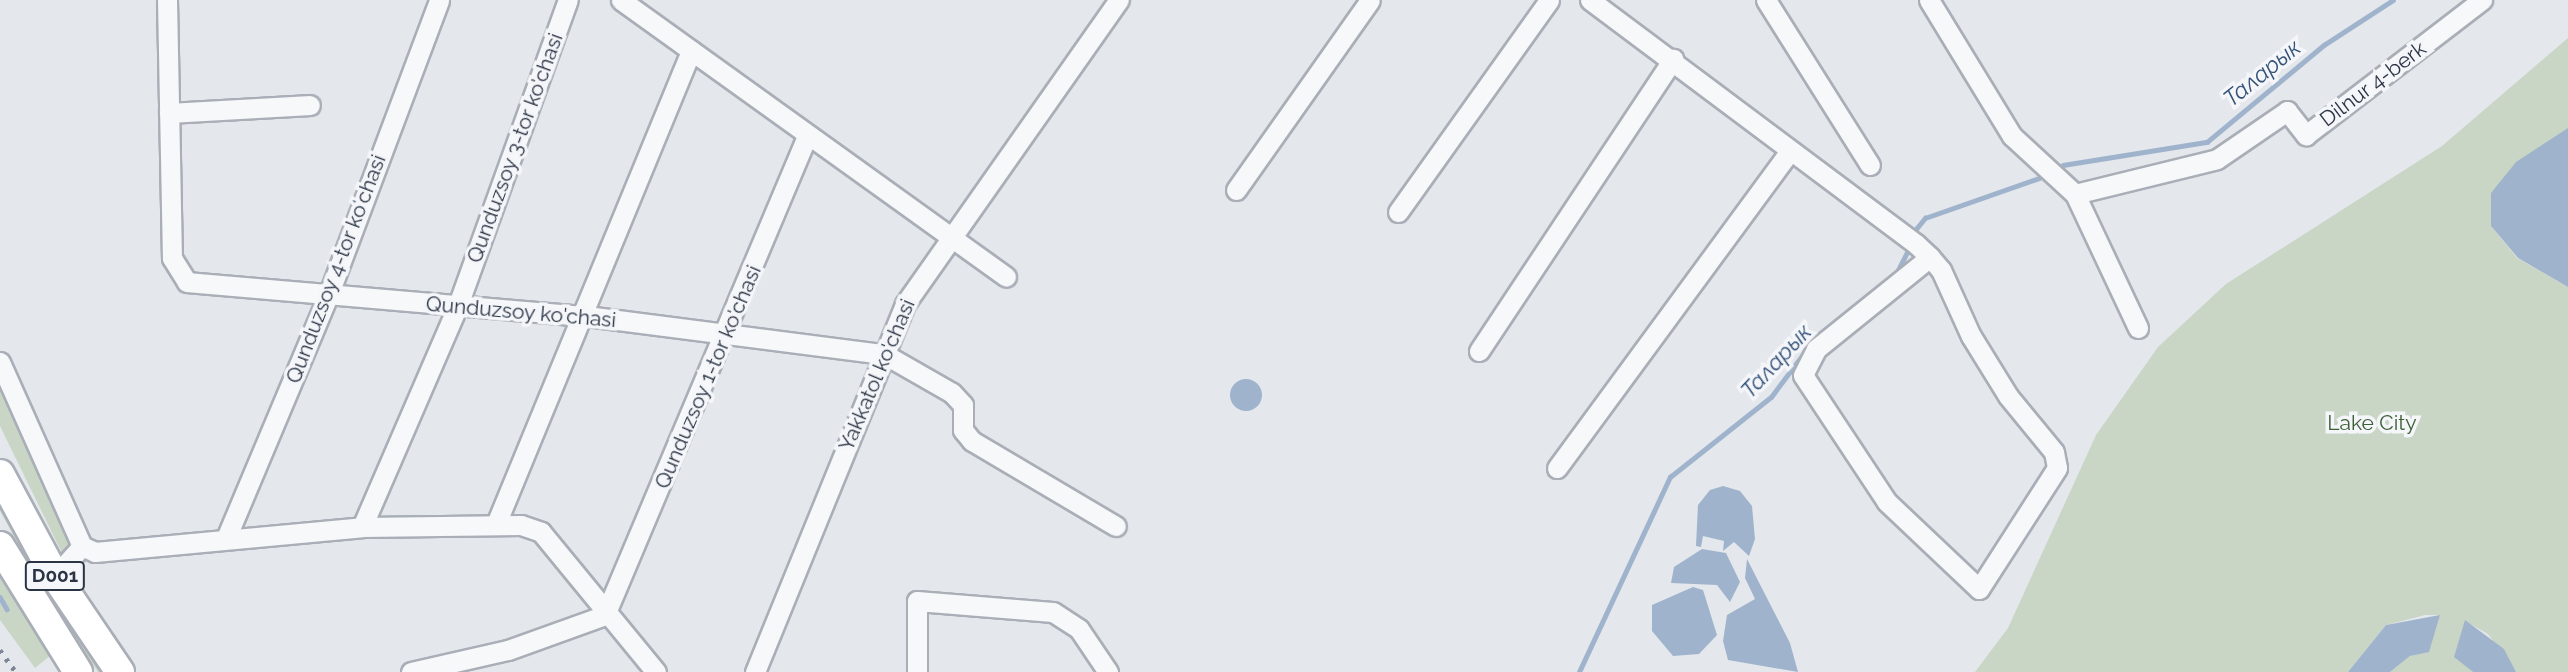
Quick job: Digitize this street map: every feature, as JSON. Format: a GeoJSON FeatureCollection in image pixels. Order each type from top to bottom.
{"type":"FeatureCollection","features":[{"type":"Feature","properties":{"kind":"highway","name":"D001"},"geometry":{"type":"LineString","coordinates":[[0,474],[55,576],[120,672]]}},
{"type":"Feature","properties":{"kind":"highway","name":"D001"},"geometry":{"type":"LineString","coordinates":[[0,547],[78,672]]}},
{"type":"Feature","properties":{"kind":"street"},"geometry":{"type":"LineString","coordinates":[[167,0],[169,113],[310,105]]}},
{"type":"Feature","properties":{"kind":"street","name":"Qunduzsoy 4-tor koʻchasi"},"geometry":{"type":"LineString","coordinates":[[227,536],[328,296],[439,0]]}},
{"type":"Feature","properties":{"kind":"street","name":"Qunduzsoy 3-tor ko'chasi"},"geometry":{"type":"LineString","coordinates":[[362,527],[458,305],[568,0]]}},
{"type":"Feature","properties":{"kind":"street"},"geometry":{"type":"LineString","coordinates":[[621,0],[1006,277]]}},
{"type":"Feature","properties":{"kind":"street","name":"Yakkatol ko'chasi"},"geometry":{"type":"LineString","coordinates":[[755,672],[884,354],[913,290],[1119,0]]}},
{"type":"Feature","properties":{"kind":"street"},"geometry":{"type":"LineString","coordinates":[[1236,190],[1370,0]]}},
{"type":"Feature","properties":{"kind":"street"},"geometry":{"type":"LineString","coordinates":[[1398,212],[1549,0]]}},
{"type":"Feature","properties":{"kind":"street"},"geometry":{"type":"LineString","coordinates":[[1590,0],[1673,59],[1923,250],[2008,396],[2054,452],[2057,468],[1979,589],[1887,502],[1803,375],[1816,349],[1923,250]]}},
{"type":"Feature","properties":{"kind":"street"},"geometry":{"type":"LineString","coordinates":[[1766,0],[1870,164]]}},
{"type":"Feature","properties":{"kind":"street"},"geometry":{"type":"LineString","coordinates":[[1929,0],[2012,136],[2075,194],[2138,328]]}},
{"type":"Feature","properties":{"kind":"street","name":"Dilnur 4-berk"},"geometry":{"type":"LineString","coordinates":[[2075,194],[2217,159],[2287,111],[2306,135],[2482,0]]}},
{"type":"Feature","properties":{"kind":"street"},"geometry":{"type":"LineString","coordinates":[[496,524],[586,316],[691,51]]}},
{"type":"Feature","properties":{"kind":"street"},"geometry":{"type":"LineString","coordinates":[[1479,351],[1673,59]]}},
{"type":"Feature","properties":{"kind":"street","name":"Qunduzsoy ko'chasi"},"geometry":{"type":"LineString","coordinates":[[169,113],[173,258],[187,282],[586,316],[884,354]]}},
{"type":"Feature","properties":{"kind":"street","name":"Qunduzsoy 1-tor ko'chasi"},"geometry":{"type":"LineString","coordinates":[[604,615],[727,334],[807,136]]}},
{"type":"Feature","properties":{"kind":"street"},"geometry":{"type":"LineString","coordinates":[[1557,468],[1790,151]]}},
{"type":"Feature","properties":{"kind":"street"},"geometry":{"type":"LineString","coordinates":[[884,354],[952,393],[963,405],[963,430],[972,441],[1116,526]]}},
{"type":"Feature","properties":{"kind":"street"},"geometry":{"type":"LineString","coordinates":[[0,362],[82,546],[95,552],[227,536],[362,527],[496,524],[541,532],[604,615],[656,672]]}},
{"type":"Feature","properties":{"kind":"street"},"geometry":{"type":"LineString","coordinates":[[55,576],[82,546]]}},
{"type":"Feature","properties":{"kind":"street"},"geometry":{"type":"LineString","coordinates":[[917,672],[917,601],[1052,612],[1084,635],[1108,672]]}},
{"type":"Feature","properties":{"kind":"street"},"geometry":{"type":"LineString","coordinates":[[411,672],[446,670],[604,615]]}},
{"type":"Feature","properties":{"kind":"green space","name":"Lake City"},"geometry":{"type":"Polygon","coordinates":[[[2568,38],[2568,128],[2491,193],[2491,226],[2517,258],[2568,287],[2568,672],[2516,672],[2488,634],[2465,621],[2460,660],[2473,672],[2390,672],[2410,656],[2429,651],[2439,615],[2425,615],[2386,625],[2348,672],[1975,672],[2008,628],[2096,435],[2158,347],[2226,284],[2442,146],[2568,38]]]}},
{"type":"Feature","properties":{"kind":"green space"},"geometry":{"type":"Polygon","coordinates":[[[0,385],[74,545],[62,553],[0,426],[0,385]]]}},
{"type":"Feature","properties":{"kind":"green space"},"geometry":{"type":"Polygon","coordinates":[[[0,493],[109,672],[98,672],[52,606],[0,511],[0,493]]]}},
{"type":"Feature","properties":{"kind":"green space"},"geometry":{"type":"Polygon","coordinates":[[[0,572],[51,655],[35,668],[0,620],[0,572]]]}},
{"type":"Feature","properties":{"kind":"water"},"geometry":{"type":"Polygon","coordinates":[[[2568,128],[2568,287],[2518,258],[2491,226],[2491,193],[2516,162],[2568,128]]]}},
{"type":"Feature","properties":{"kind":"water"},"geometry":{"type":"Polygon","coordinates":[[[1246,379],[1257,384],[1262,395],[1257,406],[1246,411],[1235,406],[1230,395],[1235,384],[1246,379]]]}},
{"type":"Feature","properties":{"kind":"water"},"geometry":{"type":"Polygon","coordinates":[[[1723,486],[1740,491],[1752,506],[1755,539],[1749,556],[1734,542],[1723,551],[1724,541],[1703,536],[1701,547],[1696,546],[1698,505],[1710,490],[1723,486]]]}},
{"type":"Feature","properties":{"kind":"water"},"geometry":{"type":"Polygon","coordinates":[[[1702,549],[1726,553],[1740,582],[1730,602],[1717,585],[1671,583],[1674,567],[1702,549]]]}},
{"type":"Feature","properties":{"kind":"water"},"geometry":{"type":"Polygon","coordinates":[[[1747,559],[1790,643],[1798,672],[1728,660],[1723,641],[1727,615],[1755,599],[1745,578],[1747,559]]]}},
{"type":"Feature","properties":{"kind":"water"},"geometry":{"type":"Polygon","coordinates":[[[1693,587],[1703,590],[1717,635],[1699,654],[1673,656],[1652,631],[1652,605],[1693,587]]]}},
{"type":"Feature","properties":{"kind":"water"},"geometry":{"type":"Polygon","coordinates":[[[2440,615],[2429,652],[2410,656],[2390,672],[2348,672],[2386,625],[2440,615]]]}},
{"type":"Feature","properties":{"kind":"water"},"geometry":{"type":"Polygon","coordinates":[[[2465,620],[2504,649],[2516,672],[2473,672],[2454,657],[2465,620]]]}},
{"type":"Feature","properties":{"kind":"waterway","name":"Таларык"},"geometry":{"type":"LineString","coordinates":[[2063,165],[2207,142],[2324,45],[2393,0]]}},
{"type":"Feature","properties":{"kind":"waterway","name":"Таларык"},"geometry":{"type":"LineString","coordinates":[[1912,234],[1925,218],[2039,178]]}},
{"type":"Feature","properties":{"kind":"waterway","name":"Таларык"},"geometry":{"type":"LineString","coordinates":[[1897,272],[1910,246]]}},
{"type":"Feature","properties":{"kind":"waterway","name":"Таларык"},"geometry":{"type":"LineString","coordinates":[[1579,672],[1670,477],[1771,397],[1804,353]]}},
{"type":"Feature","properties":{"kind":"waterway"},"geometry":{"type":"LineString","coordinates":[[0,597],[7,609]]}},
{"type":"Feature","properties":{"kind":"railway"},"geometry":{"type":"LineString","coordinates":[[0,650],[16,672]]}}]}
